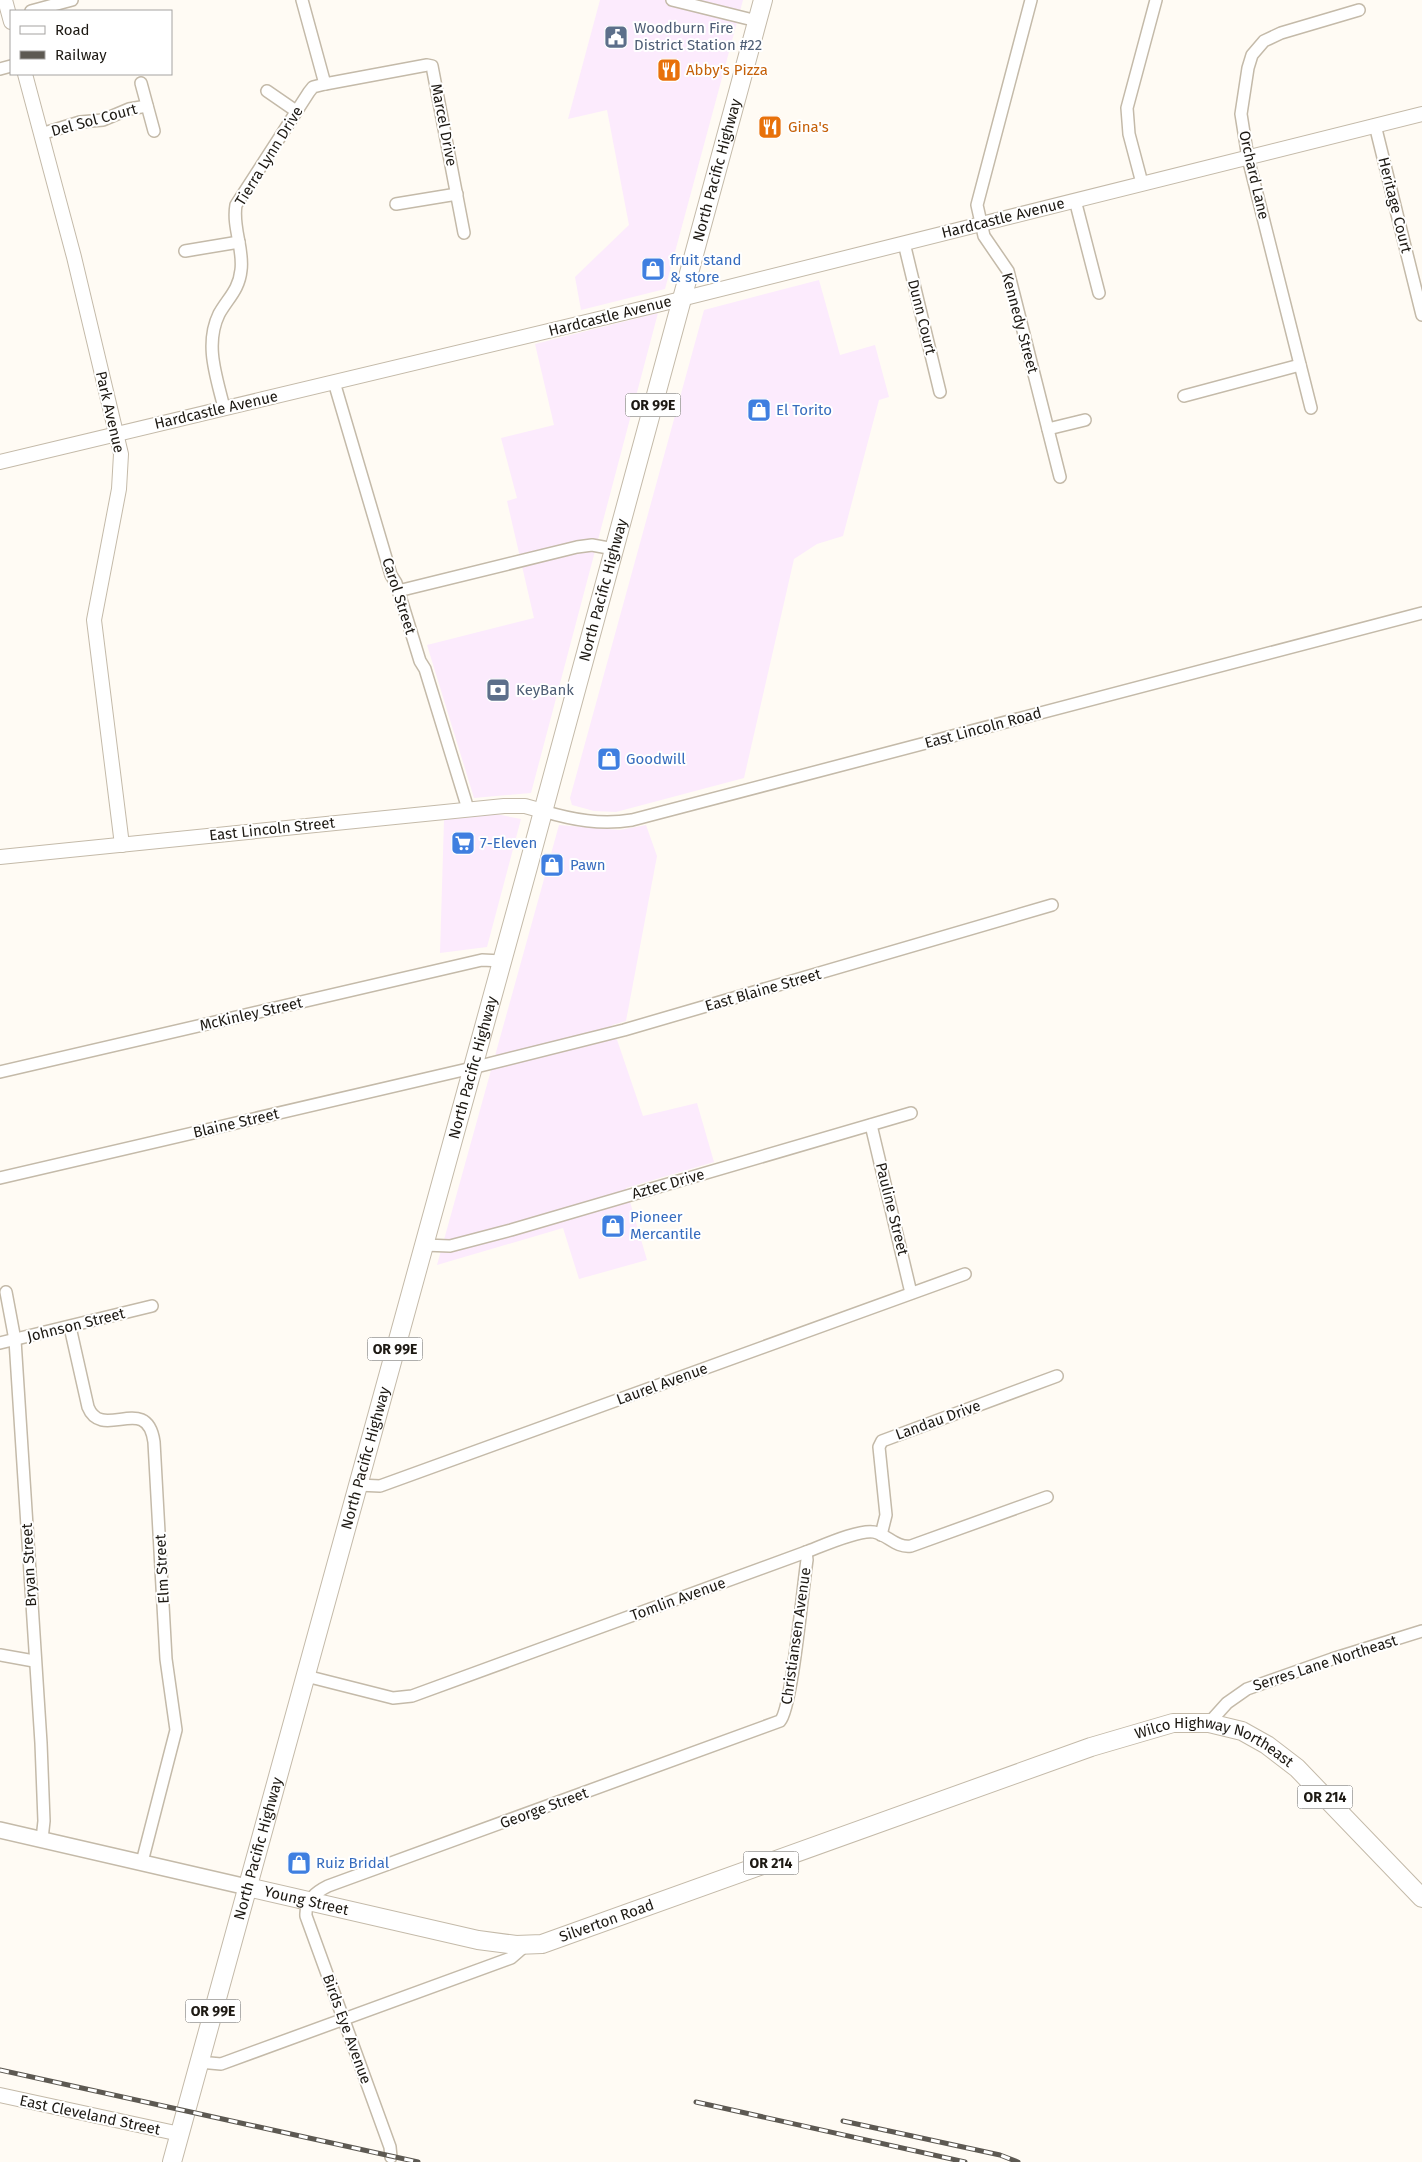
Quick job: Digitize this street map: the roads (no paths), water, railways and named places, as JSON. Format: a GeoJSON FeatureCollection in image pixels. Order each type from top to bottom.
{"type":"FeatureCollection","features":[{"type":"Feature","properties":{"kind":"main road","name":"North Pacific Highway"},"geometry":{"type":"LineString","coordinates":[[180,2134],[543,811],[762,0]]}},
{"type":"Feature","properties":{"kind":"main road","name":"Wilco Highway Northeast"},"geometry":{"type":"LineString","coordinates":[[1016,1775],[1160,1725],[1186,1722],[1210,1723],[1233,1728],[1250,1735],[1285,1759],[1333,1804],[1422,1898]]}},
{"type":"Feature","properties":{"kind":"main road","name":"Silverton Road"},"geometry":{"type":"LineString","coordinates":[[526,1945],[560,1939],[1016,1775]]}},
{"type":"Feature","properties":{"kind":"main road","name":"Young Street"},"geometry":{"type":"LineString","coordinates":[[0,1830],[478,1940],[526,1945]]}},
{"type":"Feature","properties":{"kind":"main road","name":"OR 99E"},"geometry":{"type":"LineString","coordinates":[[172,2162],[180,2134]]}},
{"type":"Feature","properties":{"kind":"street"},"geometry":{"type":"LineString","coordinates":[[5,0],[10,15]]}},
{"type":"Feature","properties":{"kind":"street"},"geometry":{"type":"LineString","coordinates":[[35,10],[72,0]]}},
{"type":"Feature","properties":{"kind":"street"},"geometry":{"type":"LineString","coordinates":[[302,0],[325,84]]}},
{"type":"Feature","properties":{"kind":"street"},"geometry":{"type":"LineString","coordinates":[[672,0],[757,21]]}},
{"type":"Feature","properties":{"kind":"street","name":"Kennedy Street"},"geometry":{"type":"LineString","coordinates":[[1031,0],[977,201],[981,224],[991,248],[1008,271],[1060,477]]}},
{"type":"Feature","properties":{"kind":"street"},"geometry":{"type":"LineString","coordinates":[[1142,183],[1129,134],[1127,108],[1156,0]]}},
{"type":"Feature","properties":{"kind":"street","name":"Orchard Lane"},"geometry":{"type":"LineString","coordinates":[[1311,408],[1248,158],[1241,114],[1248,68],[1252,55],[1264,41],[1282,33],[1359,10]]}},
{"type":"Feature","properties":{"kind":"street","name":"Marcel Drive"},"geometry":{"type":"LineString","coordinates":[[325,84],[427,64],[432,66],[464,233]]}},
{"type":"Feature","properties":{"kind":"street","name":"Park Avenue"},"geometry":{"type":"LineString","coordinates":[[25,75],[74,257],[121,454],[120,476],[94,620],[122,845]]}},
{"type":"Feature","properties":{"kind":"street","name":"Del Sol Court"},"geometry":{"type":"LineString","coordinates":[[140,83],[154,131]]}},
{"type":"Feature","properties":{"kind":"street","name":"Tierra Lynn Drive"},"geometry":{"type":"LineString","coordinates":[[224,408],[213,358],[212,341],[219,315],[238,286],[242,268],[236,205],[313,87],[325,84]]}},
{"type":"Feature","properties":{"kind":"street"},"geometry":{"type":"LineString","coordinates":[[267,91],[296,111]]}},
{"type":"Feature","properties":{"kind":"street","name":"Del Sol Court"},"geometry":{"type":"LineString","coordinates":[[41,134],[80,122],[103,120],[129,110],[147,106]]}},
{"type":"Feature","properties":{"kind":"street","name":"Hardcastle Avenue"},"geometry":{"type":"LineString","coordinates":[[0,462],[682,298],[1422,114]]}},
{"type":"Feature","properties":{"kind":"street","name":"Heritage Court"},"geometry":{"type":"LineString","coordinates":[[1375,125],[1422,315]]}},
{"type":"Feature","properties":{"kind":"street"},"geometry":{"type":"LineString","coordinates":[[396,204],[457,194]]}},
{"type":"Feature","properties":{"kind":"street"},"geometry":{"type":"LineString","coordinates":[[1075,200],[1098,293]]}},
{"type":"Feature","properties":{"kind":"street"},"geometry":{"type":"LineString","coordinates":[[186,251],[239,242]]}},
{"type":"Feature","properties":{"kind":"street","name":"Dunn Court"},"geometry":{"type":"LineString","coordinates":[[904,243],[940,392]]}},
{"type":"Feature","properties":{"kind":"street"},"geometry":{"type":"LineString","coordinates":[[1184,396],[1300,365]]}},
{"type":"Feature","properties":{"kind":"street","name":"Carol Street"},"geometry":{"type":"LineString","coordinates":[[334,382],[391,575],[398,591],[468,809]]}},
{"type":"Feature","properties":{"kind":"street"},"geometry":{"type":"LineString","coordinates":[[1048,430],[1086,420]]}},
{"type":"Feature","properties":{"kind":"street"},"geometry":{"type":"LineString","coordinates":[[398,591],[525,559],[592,545],[614,549]]}},
{"type":"Feature","properties":{"kind":"street","name":"East Lincoln Road"},"geometry":{"type":"LineString","coordinates":[[543,811],[592,822],[614,823],[1422,613]]}},
{"type":"Feature","properties":{"kind":"street","name":"East Lincoln Street"},"geometry":{"type":"LineString","coordinates":[[0,857],[468,809],[520,805],[543,811]]}},
{"type":"Feature","properties":{"kind":"street","name":"East Blaine Street"},"geometry":{"type":"LineString","coordinates":[[472,1068],[624,1030],[1052,905]]}},
{"type":"Feature","properties":{"kind":"street","name":"McKinley Street"},"geometry":{"type":"LineString","coordinates":[[0,1072],[482,960],[502,961]]}},
{"type":"Feature","properties":{"kind":"street","name":"Blaine Street"},"geometry":{"type":"LineString","coordinates":[[0,1178],[472,1068]]}},
{"type":"Feature","properties":{"kind":"street","name":"Aztec Drive"},"geometry":{"type":"LineString","coordinates":[[424,1245],[450,1246],[502,1232],[911,1113]]}},
{"type":"Feature","properties":{"kind":"street","name":"Pauline Street"},"geometry":{"type":"LineString","coordinates":[[871,1125],[911,1293]]}},
{"type":"Feature","properties":{"kind":"street","name":"Laurel Avenue"},"geometry":{"type":"LineString","coordinates":[[358,1486],[380,1486],[965,1274]]}},
{"type":"Feature","properties":{"kind":"street","name":"Bryan Street"},"geometry":{"type":"LineString","coordinates":[[6,1292],[15,1340],[43,1792],[44,1828],[42,1839]]}},
{"type":"Feature","properties":{"kind":"street","name":"Johnson Street"},"geometry":{"type":"LineString","coordinates":[[0,1344],[152,1306]]}},
{"type":"Feature","properties":{"kind":"street","name":"Elm Street"},"geometry":{"type":"LineString","coordinates":[[70,1327],[88,1407],[92,1417],[102,1422],[130,1417],[142,1419],[151,1428],[154,1442],[166,1659],[176,1730],[142,1862]]}},
{"type":"Feature","properties":{"kind":"street","name":"Landau Drive"},"geometry":{"type":"LineString","coordinates":[[881,1535],[886,1515],[879,1447],[882,1441],[1057,1376]]}},
{"type":"Feature","properties":{"kind":"street","name":"Tomlin Avenue"},"geometry":{"type":"LineString","coordinates":[[306,1676],[393,1698],[412,1696],[864,1532],[881,1535],[900,1546],[916,1545],[1047,1497]]}},
{"type":"Feature","properties":{"kind":"street","name":"Christiansen Avenue"},"geometry":{"type":"LineString","coordinates":[[782,1719],[789,1694],[807,1560],[806,1552]]}},
{"type":"Feature","properties":{"kind":"street","name":"Serres Lane Northeast"},"geometry":{"type":"LineString","coordinates":[[1210,1723],[1228,1703],[1247,1689],[1332,1659],[1422,1632]]}},
{"type":"Feature","properties":{"kind":"street"},"geometry":{"type":"LineString","coordinates":[[0,1655],[34,1661]]}},
{"type":"Feature","properties":{"kind":"street","name":"George Street"},"geometry":{"type":"LineString","coordinates":[[309,1901],[316,1892],[328,1886],[776,1724],[782,1719]]}},
{"type":"Feature","properties":{"kind":"street","name":"Birds Eye Avenue"},"geometry":{"type":"LineString","coordinates":[[309,1901],[306,1916],[390,2147],[391,2157]]}},
{"type":"Feature","properties":{"kind":"street","name":"Silverton Road"},"geometry":{"type":"LineString","coordinates":[[199,2062],[221,2064],[344,2020],[511,1958],[526,1945]]}},
{"type":"Feature","properties":{"kind":"street","name":"East Cleveland Street"},"geometry":{"type":"LineString","coordinates":[[0,2095],[180,2134]]}},
{"type":"Feature","properties":{"kind":"railway"},"geometry":{"type":"LineString","coordinates":[[0,2070],[418,2162]]}},
{"type":"Feature","properties":{"kind":"railway"},"geometry":{"type":"LineString","coordinates":[[696,2102],[965,2162]]}},
{"type":"Feature","properties":{"kind":"railway"},"geometry":{"type":"LineString","coordinates":[[843,2121],[1000,2155],[1018,2162]]}},
{"type":"Feature","properties":{"kind":"place","name":"Woodburn Fire District Station #22"},"geometry":{"type":"Point","coordinates":[616,37]}},
{"type":"Feature","properties":{"kind":"place","name":"Abby's Pizza"},"geometry":{"type":"Point","coordinates":[669,70]}},
{"type":"Feature","properties":{"kind":"place","name":"Gina's"},"geometry":{"type":"Point","coordinates":[770,127]}},
{"type":"Feature","properties":{"kind":"place","name":"fruit stand & store"},"geometry":{"type":"Point","coordinates":[653,269]}},
{"type":"Feature","properties":{"kind":"place","name":"El Torito"},"geometry":{"type":"Point","coordinates":[759,410]}},
{"type":"Feature","properties":{"kind":"place","name":"KeyBank"},"geometry":{"type":"Point","coordinates":[498,690]}},
{"type":"Feature","properties":{"kind":"place","name":"Goodwill"},"geometry":{"type":"Point","coordinates":[609,759]}},
{"type":"Feature","properties":{"kind":"place","name":"7-Eleven"},"geometry":{"type":"Point","coordinates":[463,843]}},
{"type":"Feature","properties":{"kind":"place","name":"Pawn"},"geometry":{"type":"Point","coordinates":[552,865]}},
{"type":"Feature","properties":{"kind":"place","name":"Pioneer Mercantile"},"geometry":{"type":"Point","coordinates":[613,1226]}},
{"type":"Feature","properties":{"kind":"place","name":"Ruiz Bridal"},"geometry":{"type":"Point","coordinates":[299,1863]}}]}
